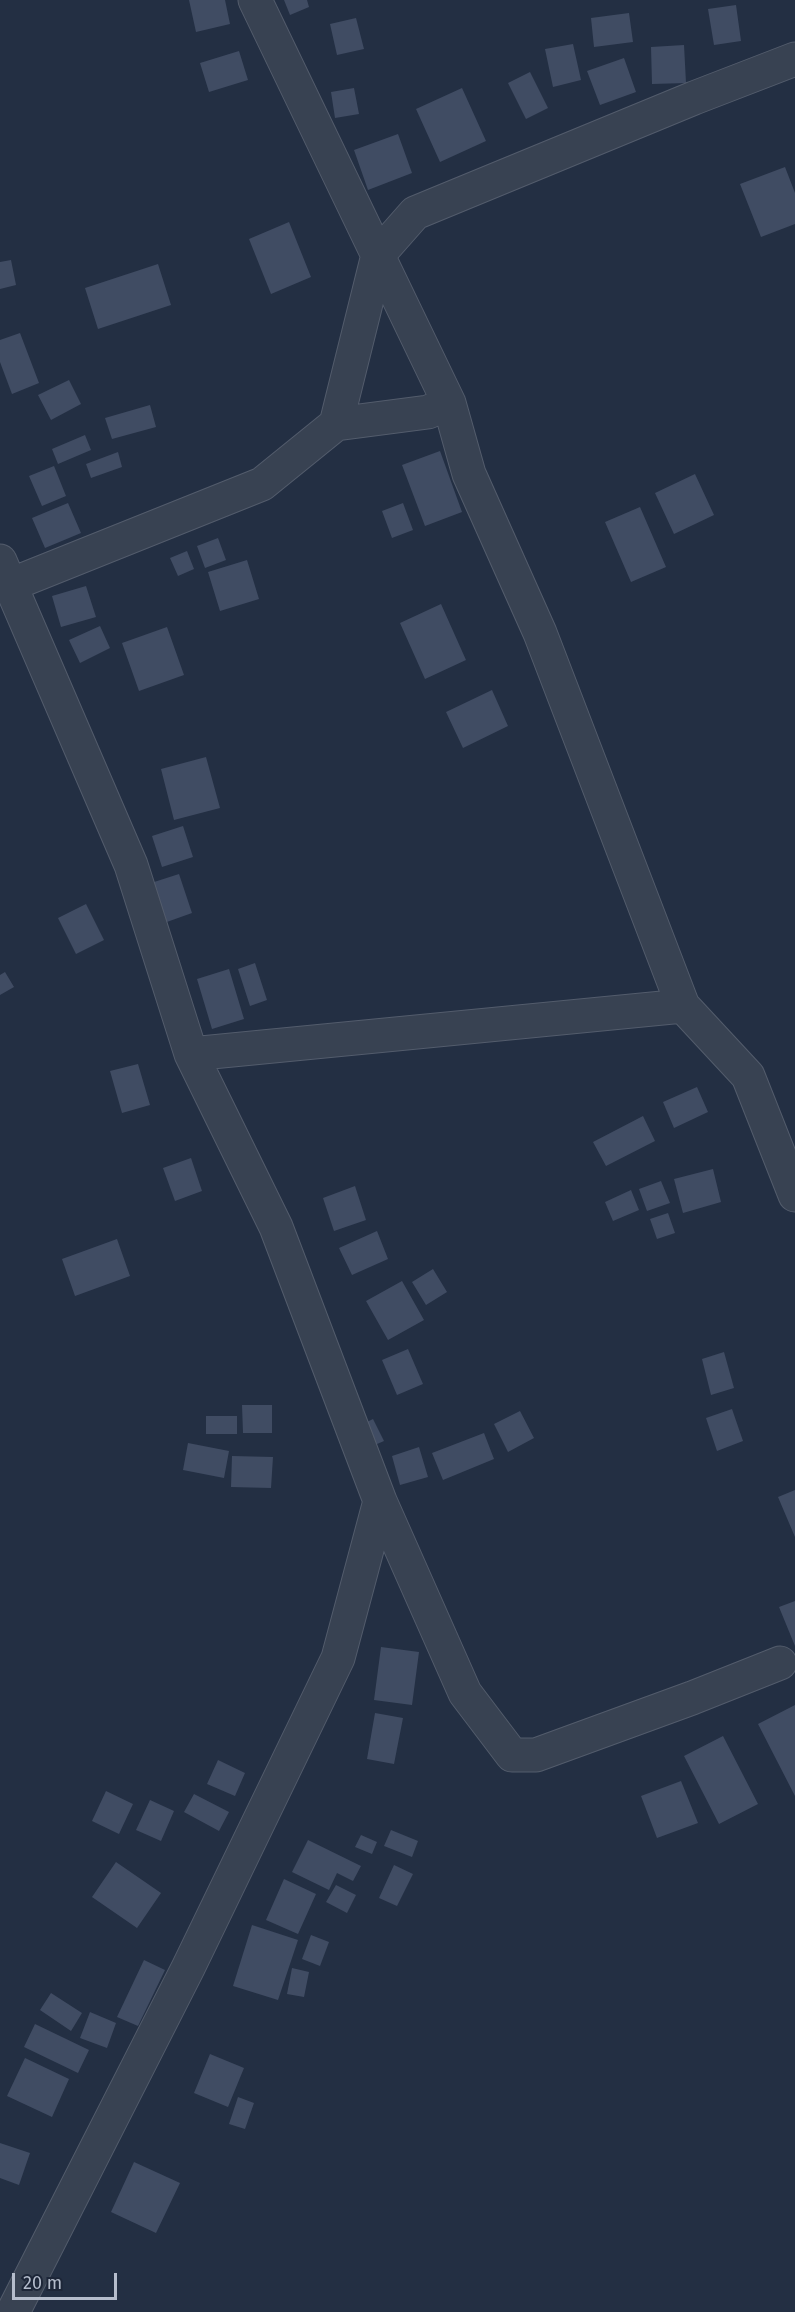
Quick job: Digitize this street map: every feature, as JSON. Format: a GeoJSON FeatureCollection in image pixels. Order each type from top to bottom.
{"type":"FeatureCollection","features":[{"type":"Feature","properties":{"kind":"street"},"geometry":{"type":"LineString","coordinates":[[255,0],[449,403],[469,474],[540,633],[683,1006],[748,1076],[795,1195]]}},
{"type":"Feature","properties":{"kind":"street"},"geometry":{"type":"LineString","coordinates":[[336,424],[378,255],[415,213],[795,59]]}},
{"type":"Feature","properties":{"kind":"street"},"geometry":{"type":"LineString","coordinates":[[449,403],[428,412],[336,424],[262,484],[5,573],[131,865],[191,1054],[276,1227],[380,1501],[465,1693],[512,1755],[536,1755],[780,1663]]}},
{"type":"Feature","properties":{"kind":"street"},"geometry":{"type":"LineString","coordinates":[[191,1054],[683,1006]]}},
{"type":"Feature","properties":{"kind":"street"},"geometry":{"type":"LineString","coordinates":[[13,2312],[188,1968],[338,1658],[380,1501]]}},
{"type":"Feature","properties":{"kind":"building"},"geometry":{"type":"Polygon","coordinates":[[[189,0],[225,0],[230,24],[196,32],[189,0]]]}},
{"type":"Feature","properties":{"kind":"building"},"geometry":{"type":"Polygon","coordinates":[[[284,0],[307,0],[309,7],[290,15],[284,0]]]}},
{"type":"Feature","properties":{"kind":"building"},"geometry":{"type":"Polygon","coordinates":[[[736,5],[741,41],[714,45],[708,9],[736,5]]]}},
{"type":"Feature","properties":{"kind":"building"},"geometry":{"type":"Polygon","coordinates":[[[629,13],[633,42],[594,47],[591,18],[629,13]]]}},
{"type":"Feature","properties":{"kind":"building"},"geometry":{"type":"Polygon","coordinates":[[[356,18],[364,49],[337,55],[330,24],[356,18]]]}},
{"type":"Feature","properties":{"kind":"building"},"geometry":{"type":"Polygon","coordinates":[[[573,44],[581,80],[553,87],[545,49],[573,44]]]}},
{"type":"Feature","properties":{"kind":"building"},"geometry":{"type":"Polygon","coordinates":[[[684,45],[686,83],[652,84],[651,47],[684,45]]]}},
{"type":"Feature","properties":{"kind":"building"},"geometry":{"type":"Polygon","coordinates":[[[239,51],[248,80],[209,92],[200,63],[239,51]]]}},
{"type":"Feature","properties":{"kind":"building"},"geometry":{"type":"Polygon","coordinates":[[[624,58],[636,92],[600,105],[587,71],[624,58]]]}},
{"type":"Feature","properties":{"kind":"building"},"geometry":{"type":"Polygon","coordinates":[[[530,72],[548,108],[526,119],[508,83],[530,72]]]}},
{"type":"Feature","properties":{"kind":"building"},"geometry":{"type":"Polygon","coordinates":[[[354,88],[359,114],[335,118],[331,92],[354,88]]]}},
{"type":"Feature","properties":{"kind":"building"},"geometry":{"type":"Polygon","coordinates":[[[462,88],[486,141],[440,162],[416,109],[462,88]]]}},
{"type":"Feature","properties":{"kind":"building"},"geometry":{"type":"Polygon","coordinates":[[[398,134],[412,173],[368,190],[354,150],[398,134]]]}},
{"type":"Feature","properties":{"kind":"building"},"geometry":{"type":"Polygon","coordinates":[[[785,167],[795,193],[795,224],[761,237],[740,184],[785,167]]]}},
{"type":"Feature","properties":{"kind":"building"},"geometry":{"type":"Polygon","coordinates":[[[289,222],[311,277],[271,294],[249,239],[289,222]]]}},
{"type":"Feature","properties":{"kind":"building"},"geometry":{"type":"Polygon","coordinates":[[[11,260],[16,285],[0,289],[0,262],[11,260]]]}},
{"type":"Feature","properties":{"kind":"building"},"geometry":{"type":"Polygon","coordinates":[[[158,264],[171,305],[98,329],[85,288],[158,264]]]}},
{"type":"Feature","properties":{"kind":"building"},"geometry":{"type":"Polygon","coordinates":[[[20,333],[39,383],[12,394],[0,362],[0,340],[20,333]]]}},
{"type":"Feature","properties":{"kind":"building"},"geometry":{"type":"Polygon","coordinates":[[[69,380],[81,404],[51,420],[38,395],[69,380]]]}},
{"type":"Feature","properties":{"kind":"building"},"geometry":{"type":"Polygon","coordinates":[[[150,405],[156,427],[112,439],[105,418],[150,405]]]}},
{"type":"Feature","properties":{"kind":"building"},"geometry":{"type":"Polygon","coordinates":[[[85,435],[91,450],[58,464],[52,449],[85,435]]]}},
{"type":"Feature","properties":{"kind":"building"},"geometry":{"type":"Polygon","coordinates":[[[440,451],[462,512],[425,526],[402,465],[440,451]]]}},
{"type":"Feature","properties":{"kind":"building"},"geometry":{"type":"Polygon","coordinates":[[[118,452],[122,467],[91,478],[86,464],[118,452]]]}},
{"type":"Feature","properties":{"kind":"building"},"geometry":{"type":"Polygon","coordinates":[[[54,466],[66,496],[42,506],[29,476],[54,466]]]}},
{"type":"Feature","properties":{"kind":"building"},"geometry":{"type":"Polygon","coordinates":[[[695,474],[714,515],[674,534],[655,493],[695,474]]]}},
{"type":"Feature","properties":{"kind":"building"},"geometry":{"type":"Polygon","coordinates":[[[68,503],[81,533],[45,548],[32,518],[68,503]]]}},
{"type":"Feature","properties":{"kind":"building"},"geometry":{"type":"Polygon","coordinates":[[[403,503],[413,530],[392,538],[382,511],[403,503]]]}},
{"type":"Feature","properties":{"kind":"building"},"geometry":{"type":"Polygon","coordinates":[[[640,507],[666,567],[631,582],[605,522],[640,507]]]}},
{"type":"Feature","properties":{"kind":"building"},"geometry":{"type":"Polygon","coordinates":[[[218,538],[226,560],[205,568],[197,546],[218,538]]]}},
{"type":"Feature","properties":{"kind":"building"},"geometry":{"type":"Polygon","coordinates":[[[187,551],[194,569],[178,576],[170,558],[187,551]]]}},
{"type":"Feature","properties":{"kind":"building"},"geometry":{"type":"Polygon","coordinates":[[[247,560],[259,599],[220,611],[208,572],[247,560]]]}},
{"type":"Feature","properties":{"kind":"building"},"geometry":{"type":"Polygon","coordinates":[[[86,586],[96,617],[61,627],[52,596],[86,586]]]}},
{"type":"Feature","properties":{"kind":"building"},"geometry":{"type":"Polygon","coordinates":[[[441,604],[466,660],[425,679],[400,623],[441,604]]]}},
{"type":"Feature","properties":{"kind":"building"},"geometry":{"type":"Polygon","coordinates":[[[100,626],[110,648],[80,663],[69,640],[100,626]]]}},
{"type":"Feature","properties":{"kind":"building"},"geometry":{"type":"Polygon","coordinates":[[[167,627],[184,675],[139,691],[122,643],[167,627]]]}},
{"type":"Feature","properties":{"kind":"building"},"geometry":{"type":"Polygon","coordinates":[[[492,690],[508,726],[463,748],[446,712],[492,690]]]}},
{"type":"Feature","properties":{"kind":"building"},"geometry":{"type":"Polygon","coordinates":[[[206,757],[220,808],[174,820],[161,769],[206,757]]]}},
{"type":"Feature","properties":{"kind":"building"},"geometry":{"type":"Polygon","coordinates":[[[183,826],[193,857],[162,867],[152,836],[183,826]]]}},
{"type":"Feature","properties":{"kind":"building"},"geometry":{"type":"Polygon","coordinates":[[[179,874],[192,913],[164,923],[151,883],[179,874]]]}},
{"type":"Feature","properties":{"kind":"building"},"geometry":{"type":"Polygon","coordinates":[[[86,904],[104,940],[76,954],[58,918],[86,904]]]}},
{"type":"Feature","properties":{"kind":"building"},"geometry":{"type":"Polygon","coordinates":[[[255,963],[267,1000],[250,1006],[238,969],[255,963]]]}},
{"type":"Feature","properties":{"kind":"building"},"geometry":{"type":"Polygon","coordinates":[[[229,969],[244,1019],[212,1029],[197,979],[229,969]]]}},
{"type":"Feature","properties":{"kind":"building"},"geometry":{"type":"Polygon","coordinates":[[[5,972],[14,987],[0,995],[0,975],[5,972]]]}},
{"type":"Feature","properties":{"kind":"building"},"geometry":{"type":"Polygon","coordinates":[[[138,1064],[150,1105],[122,1113],[110,1071],[138,1064]]]}},
{"type":"Feature","properties":{"kind":"building"},"geometry":{"type":"Polygon","coordinates":[[[697,1087],[708,1112],[674,1128],[663,1102],[697,1087]]]}},
{"type":"Feature","properties":{"kind":"building"},"geometry":{"type":"Polygon","coordinates":[[[643,1116],[655,1141],[606,1166],[593,1142],[643,1116]]]}},
{"type":"Feature","properties":{"kind":"building"},"geometry":{"type":"Polygon","coordinates":[[[191,1158],[202,1191],[175,1201],[163,1168],[191,1158]]]}},
{"type":"Feature","properties":{"kind":"building"},"geometry":{"type":"Polygon","coordinates":[[[713,1169],[721,1202],[683,1213],[674,1179],[713,1169]]]}},
{"type":"Feature","properties":{"kind":"building"},"geometry":{"type":"Polygon","coordinates":[[[661,1181],[670,1203],[647,1211],[639,1189],[661,1181]]]}},
{"type":"Feature","properties":{"kind":"building"},"geometry":{"type":"Polygon","coordinates":[[[355,1186],[366,1220],[334,1231],[323,1198],[355,1186]]]}},
{"type":"Feature","properties":{"kind":"building"},"geometry":{"type":"Polygon","coordinates":[[[631,1190],[639,1210],[613,1221],[605,1202],[631,1190]]]}},
{"type":"Feature","properties":{"kind":"building"},"geometry":{"type":"Polygon","coordinates":[[[668,1213],[675,1233],[657,1239],[650,1219],[668,1213]]]}},
{"type":"Feature","properties":{"kind":"building"},"geometry":{"type":"Polygon","coordinates":[[[377,1231],[388,1259],[352,1275],[339,1248],[377,1231]]]}},
{"type":"Feature","properties":{"kind":"building"},"geometry":{"type":"Polygon","coordinates":[[[117,1239],[130,1276],[75,1296],[62,1259],[117,1239]]]}},
{"type":"Feature","properties":{"kind":"building"},"geometry":{"type":"Polygon","coordinates":[[[433,1269],[447,1292],[426,1305],[412,1282],[433,1269]]]}},
{"type":"Feature","properties":{"kind":"building"},"geometry":{"type":"Polygon","coordinates":[[[402,1281],[424,1320],[388,1340],[366,1301],[402,1281]]]}},
{"type":"Feature","properties":{"kind":"building"},"geometry":{"type":"Polygon","coordinates":[[[408,1349],[423,1384],[397,1395],[382,1360],[408,1349]]]}},
{"type":"Feature","properties":{"kind":"building"},"geometry":{"type":"Polygon","coordinates":[[[724,1352],[734,1388],[711,1395],[702,1359],[724,1352]]]}},
{"type":"Feature","properties":{"kind":"building"},"geometry":{"type":"Polygon","coordinates":[[[242,1405],[272,1405],[272,1433],[243,1433],[242,1405]]]}},
{"type":"Feature","properties":{"kind":"building"},"geometry":{"type":"Polygon","coordinates":[[[732,1409],[743,1441],[717,1451],[706,1418],[732,1409]]]}},
{"type":"Feature","properties":{"kind":"building"},"geometry":{"type":"Polygon","coordinates":[[[520,1411],[534,1438],[508,1452],[494,1424],[520,1411]]]}},
{"type":"Feature","properties":{"kind":"building"},"geometry":{"type":"Polygon","coordinates":[[[206,1416],[237,1416],[237,1434],[206,1434],[206,1416]]]}},
{"type":"Feature","properties":{"kind":"building"},"geometry":{"type":"Polygon","coordinates":[[[373,1419],[384,1441],[368,1448],[357,1427],[373,1419]]]}},
{"type":"Feature","properties":{"kind":"building"},"geometry":{"type":"Polygon","coordinates":[[[484,1433],[494,1459],[443,1480],[432,1453],[484,1433]]]}},
{"type":"Feature","properties":{"kind":"building"},"geometry":{"type":"Polygon","coordinates":[[[188,1443],[229,1451],[224,1478],[183,1470],[188,1443]]]}},
{"type":"Feature","properties":{"kind":"building"},"geometry":{"type":"Polygon","coordinates":[[[419,1447],[428,1477],[400,1485],[392,1456],[419,1447]]]}},
{"type":"Feature","properties":{"kind":"building"},"geometry":{"type":"Polygon","coordinates":[[[232,1456],[273,1457],[271,1488],[231,1487],[232,1456]]]}},
{"type":"Feature","properties":{"kind":"building"},"geometry":{"type":"Polygon","coordinates":[[[795,1490],[795,1537],[778,1497],[795,1490]]]}},
{"type":"Feature","properties":{"kind":"building"},"geometry":{"type":"Polygon","coordinates":[[[795,1601],[795,1646],[779,1607],[795,1601]]]}},
{"type":"Feature","properties":{"kind":"building"},"geometry":{"type":"Polygon","coordinates":[[[381,1647],[419,1652],[412,1705],[374,1700],[381,1647]]]}},
{"type":"Feature","properties":{"kind":"building"},"geometry":{"type":"Polygon","coordinates":[[[795,1705],[795,1796],[758,1724],[795,1705]]]}},
{"type":"Feature","properties":{"kind":"building"},"geometry":{"type":"Polygon","coordinates":[[[375,1713],[403,1718],[394,1764],[367,1759],[375,1713]]]}},
{"type":"Feature","properties":{"kind":"building"},"geometry":{"type":"Polygon","coordinates":[[[723,1736],[758,1804],[719,1824],[684,1756],[723,1736]]]}},
{"type":"Feature","properties":{"kind":"building"},"geometry":{"type":"Polygon","coordinates":[[[218,1760],[245,1773],[235,1796],[207,1784],[218,1760]]]}},
{"type":"Feature","properties":{"kind":"building"},"geometry":{"type":"Polygon","coordinates":[[[681,1781],[698,1823],[657,1838],[641,1796],[681,1781]]]}},
{"type":"Feature","properties":{"kind":"building"},"geometry":{"type":"Polygon","coordinates":[[[106,1791],[133,1804],[119,1834],[92,1821],[106,1791]]]}},
{"type":"Feature","properties":{"kind":"building"},"geometry":{"type":"Polygon","coordinates":[[[194,1794],[229,1812],[219,1831],[184,1812],[194,1794]]]}},
{"type":"Feature","properties":{"kind":"building"},"geometry":{"type":"Polygon","coordinates":[[[150,1800],[174,1811],[161,1841],[136,1830],[150,1800]]]}},
{"type":"Feature","properties":{"kind":"building"},"geometry":{"type":"Polygon","coordinates":[[[391,1830],[418,1841],[412,1857],[384,1846],[391,1830]]]}},
{"type":"Feature","properties":{"kind":"building"},"geometry":{"type":"Polygon","coordinates":[[[361,1835],[377,1842],[372,1854],[355,1847],[361,1835]]]}},
{"type":"Feature","properties":{"kind":"building"},"geometry":{"type":"Polygon","coordinates":[[[308,1840],[361,1866],[353,1881],[337,1873],[329,1890],[292,1872],[308,1840]]]}},
{"type":"Feature","properties":{"kind":"building"},"geometry":{"type":"Polygon","coordinates":[[[116,1862],[161,1893],[137,1928],[92,1897],[116,1862]]]}},
{"type":"Feature","properties":{"kind":"building"},"geometry":{"type":"Polygon","coordinates":[[[394,1865],[413,1874],[397,1906],[379,1898],[394,1865]]]}},
{"type":"Feature","properties":{"kind":"building"},"geometry":{"type":"Polygon","coordinates":[[[284,1879],[316,1894],[298,1934],[266,1920],[284,1879]]]}},
{"type":"Feature","properties":{"kind":"building"},"geometry":{"type":"Polygon","coordinates":[[[336,1885],[356,1895],[347,1913],[326,1902],[336,1885]]]}},
{"type":"Feature","properties":{"kind":"building"},"geometry":{"type":"Polygon","coordinates":[[[252,1925],[298,1940],[278,2000],[233,1986],[252,1925]]]}},
{"type":"Feature","properties":{"kind":"building"},"geometry":{"type":"Polygon","coordinates":[[[311,1935],[329,1942],[320,1966],[302,1959],[311,1935]]]}},
{"type":"Feature","properties":{"kind":"building"},"geometry":{"type":"Polygon","coordinates":[[[144,1960],[165,1970],[138,2026],[117,2017],[144,1960]]]}},
{"type":"Feature","properties":{"kind":"building"},"geometry":{"type":"Polygon","coordinates":[[[292,1968],[309,1972],[304,1997],[287,1994],[292,1968]]]}},
{"type":"Feature","properties":{"kind":"building"},"geometry":{"type":"Polygon","coordinates":[[[51,1993],[82,2013],[71,2031],[40,2010],[51,1993]]]}},
{"type":"Feature","properties":{"kind":"building"},"geometry":{"type":"Polygon","coordinates":[[[90,2012],[116,2023],[107,2048],[80,2038],[90,2012]]]}},
{"type":"Feature","properties":{"kind":"building"},"geometry":{"type":"Polygon","coordinates":[[[35,2024],[89,2050],[78,2073],[24,2047],[35,2024]]]}},
{"type":"Feature","properties":{"kind":"building"},"geometry":{"type":"Polygon","coordinates":[[[210,2054],[244,2068],[228,2107],[194,2093],[210,2054]]]}},
{"type":"Feature","properties":{"kind":"building"},"geometry":{"type":"Polygon","coordinates":[[[25,2058],[69,2079],[52,2117],[7,2096],[25,2058]]]}},
{"type":"Feature","properties":{"kind":"building"},"geometry":{"type":"Polygon","coordinates":[[[238,2097],[254,2103],[245,2129],[229,2124],[238,2097]]]}},
{"type":"Feature","properties":{"kind":"building"},"geometry":{"type":"Polygon","coordinates":[[[0,2143],[30,2153],[19,2185],[0,2178],[0,2143]]]}},
{"type":"Feature","properties":{"kind":"building"},"geometry":{"type":"Polygon","coordinates":[[[134,2162],[180,2183],[156,2233],[111,2212],[134,2162]]]}}]}
